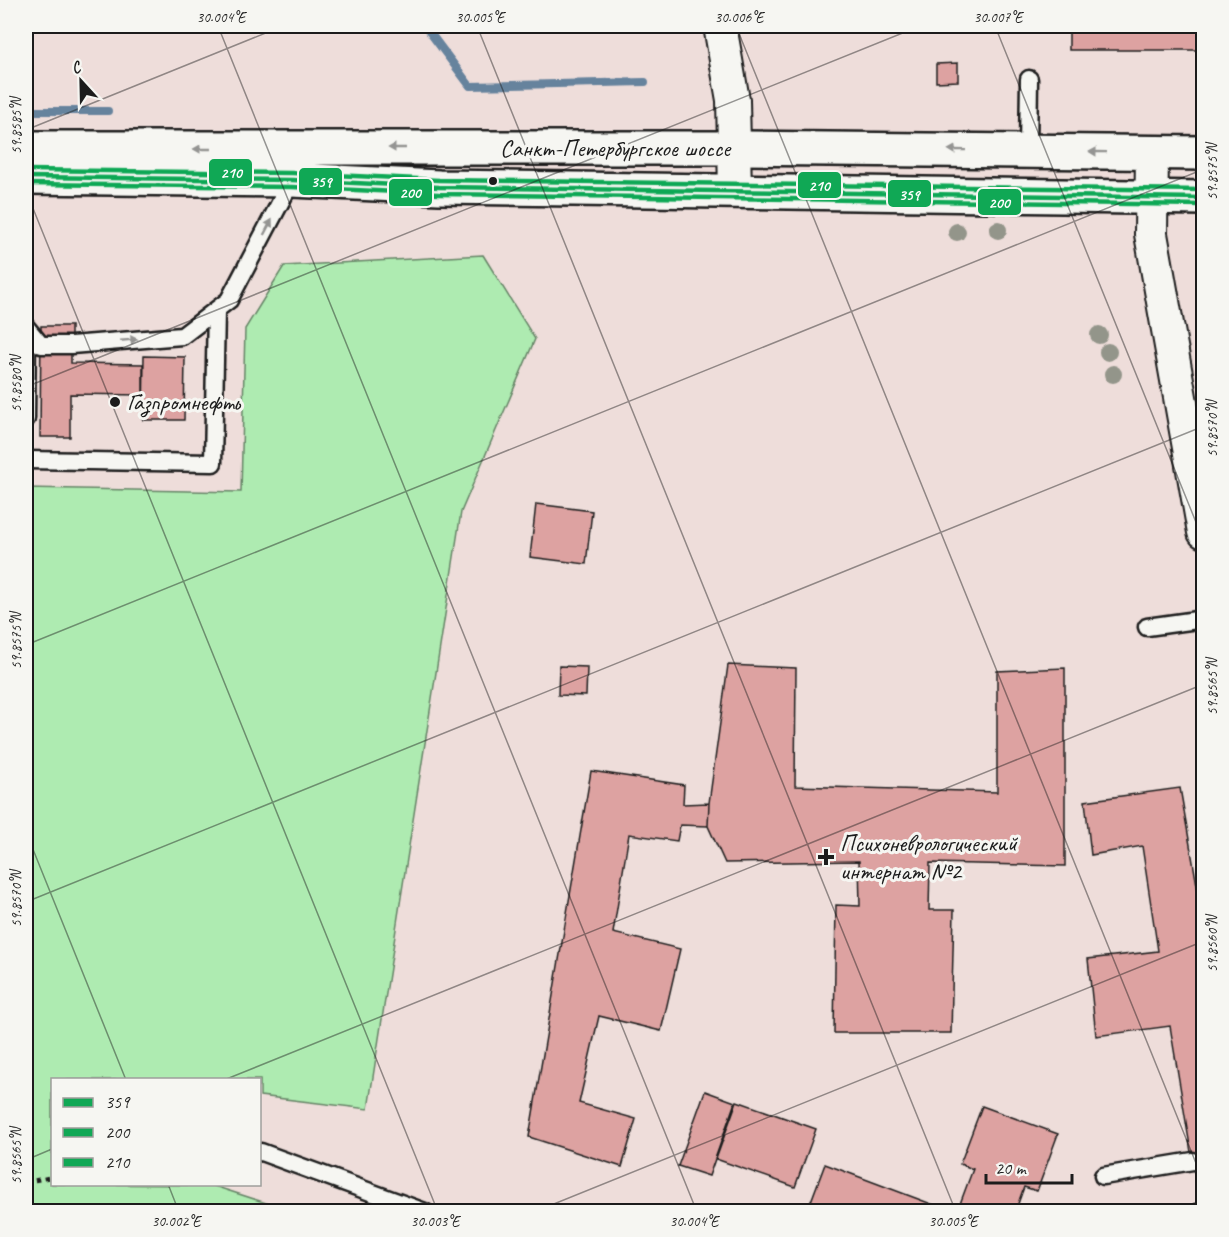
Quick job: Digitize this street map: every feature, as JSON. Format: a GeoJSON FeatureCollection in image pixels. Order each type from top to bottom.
{"type":"FeatureCollection","features":[{"type":"Feature","properties":{"kind":"main road","name":"Санкт-Петербургское шоссе"},"geometry":{"type":"LineString","coordinates":[[26,148],[735,148],[1203,153]]}},
{"type":"Feature","properties":{"kind":"main road","name":"Санкт-Петербургское шоссе"},"geometry":{"type":"LineString","coordinates":[[26,177],[292,180],[439,187],[1203,198]]}},
{"type":"Feature","properties":{"kind":"street"},"geometry":{"type":"LineString","coordinates":[[720,26],[732,100],[735,190]]}},
{"type":"Feature","properties":{"kind":"street"},"geometry":{"type":"LineString","coordinates":[[1152,152],[1154,250],[1203,531]]}},
{"type":"Feature","properties":{"kind":"lane"},"geometry":{"type":"LineString","coordinates":[[1028,151],[1029,79]]}},
{"type":"Feature","properties":{"kind":"lane"},"geometry":{"type":"LineString","coordinates":[[26,328],[41,345],[71,345],[182,336],[229,300],[292,180]]}},
{"type":"Feature","properties":{"kind":"lane"},"geometry":{"type":"LineString","coordinates":[[26,460],[213,463],[216,310]]}},
{"type":"Feature","properties":{"kind":"lane"},"geometry":{"type":"LineString","coordinates":[[26,328],[26,419]]}},
{"type":"Feature","properties":{"kind":"lane"},"geometry":{"type":"LineString","coordinates":[[1147,627],[1203,619]]}},
{"type":"Feature","properties":{"kind":"lane"},"geometry":{"type":"LineString","coordinates":[[261,1152],[425,1212]]}},
{"type":"Feature","properties":{"kind":"lane"},"geometry":{"type":"LineString","coordinates":[[1103,1176],[1193,1161]]}},
{"type":"Feature","properties":{"kind":"path"},"geometry":{"type":"LineString","coordinates":[[26,1182],[51,1177]]}},
{"type":"Feature","properties":{"kind":"green space"},"geometry":{"type":"Polygon","coordinates":[[[483,255],[535,339],[461,512],[368,1109],[261,1096],[261,1078],[51,1078],[51,1186],[214,1186],[291,1211],[26,1211],[26,488],[241,492],[245,329],[284,266],[483,255]]]}},
{"type":"Feature","properties":{"kind":"building"},"geometry":{"type":"Polygon","coordinates":[[[1069,26],[1204,26],[1204,50],[1069,50],[1069,26]]]}},
{"type":"Feature","properties":{"kind":"building"},"geometry":{"type":"Polygon","coordinates":[[[958,63],[958,81],[936,82],[936,64],[958,63]]]}},
{"type":"Feature","properties":{"kind":"building"},"geometry":{"type":"Polygon","coordinates":[[[41,326],[71,326],[71,363],[143,364],[143,395],[70,394],[70,437],[40,437],[41,326]]]}},
{"type":"Feature","properties":{"kind":"building"},"geometry":{"type":"Polygon","coordinates":[[[144,356],[185,357],[184,420],[143,420],[144,356]]]}},
{"type":"Feature","properties":{"kind":"building"},"geometry":{"type":"Polygon","coordinates":[[[536,504],[592,511],[586,564],[530,557],[536,504]]]}},
{"type":"Feature","properties":{"kind":"building"},"geometry":{"type":"Polygon","coordinates":[[[728,665],[796,668],[795,786],[997,792],[997,671],[1065,668],[1065,866],[930,863],[929,910],[954,910],[951,1033],[834,1033],[836,905],[860,906],[859,861],[725,863],[708,826],[709,803],[728,665]]]}},
{"type":"Feature","properties":{"kind":"building"},"geometry":{"type":"Polygon","coordinates":[[[559,666],[587,667],[586,696],[558,695],[559,666]]]}},
{"type":"Feature","properties":{"kind":"building"},"geometry":{"type":"Polygon","coordinates":[[[591,771],[684,785],[683,804],[709,803],[708,826],[680,825],[677,841],[629,834],[613,933],[680,949],[661,1031],[599,1016],[579,1103],[636,1119],[622,1167],[529,1137],[591,771]]]}},
{"type":"Feature","properties":{"kind":"building"},"geometry":{"type":"Polygon","coordinates":[[[1180,788],[1204,925],[1204,1212],[1201,1212],[1170,1026],[1096,1036],[1088,959],[1158,951],[1142,846],[1091,855],[1085,801],[1180,788]]]}},
{"type":"Feature","properties":{"kind":"building"},"geometry":{"type":"Polygon","coordinates":[[[705,1091],[735,1102],[709,1176],[678,1166],[705,1091]]]}},
{"type":"Feature","properties":{"kind":"building"},"geometry":{"type":"Polygon","coordinates":[[[737,1101],[816,1129],[795,1187],[716,1159],[737,1101]]]}},
{"type":"Feature","properties":{"kind":"building"},"geometry":{"type":"Polygon","coordinates":[[[982,1106],[1058,1134],[1037,1191],[1024,1187],[1015,1212],[957,1212],[973,1169],[960,1164],[982,1106]]]}},
{"type":"Feature","properties":{"kind":"building"},"geometry":{"type":"Polygon","coordinates":[[[825,1164],[942,1208],[941,1212],[807,1212],[825,1164]]]}},
{"type":"Feature","properties":{"kind":"waterway"},"geometry":{"type":"LineString","coordinates":[[425,26],[470,86],[645,82]]}},
{"type":"Feature","properties":{"kind":"waterway"},"geometry":{"type":"LineString","coordinates":[[26,111],[108,111]]}},
{"type":"Feature","properties":{"kind":"transit line","name":"210"},"geometry":{"type":"LineString","coordinates":[[26,170],[292,173],[439,180],[1204,190]]}},
{"type":"Feature","properties":{"kind":"transit line","name":"359"},"geometry":{"type":"LineString","coordinates":[[26,177],[292,180],[439,187],[1204,198]]}},
{"type":"Feature","properties":{"kind":"transit line","name":"200"},"geometry":{"type":"LineString","coordinates":[[26,184],[292,187],[439,194],[1204,205]]}},
{"type":"Feature","properties":{"kind":"place","name":"Газпромнефть"},"geometry":{"type":"Point","coordinates":[115,402]}},
{"type":"Feature","properties":{"kind":"place","name":"Психоневрологический интернат №2"},"geometry":{"type":"Point","coordinates":[826,857]}}]}
